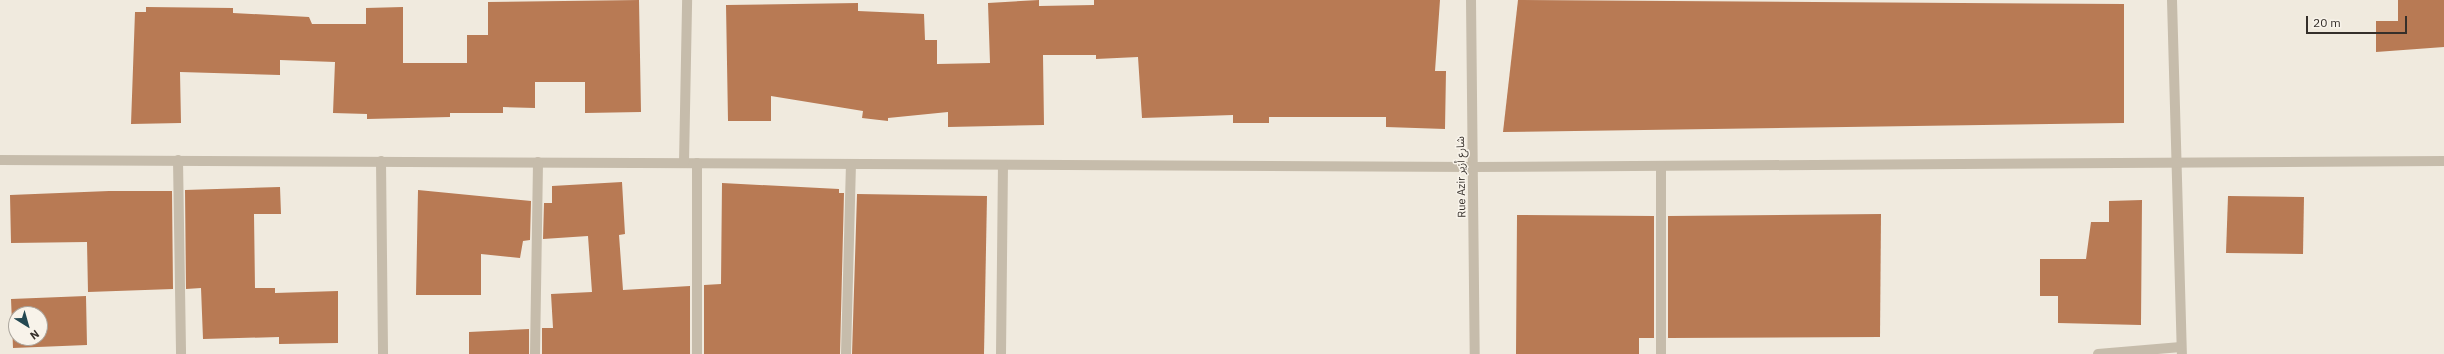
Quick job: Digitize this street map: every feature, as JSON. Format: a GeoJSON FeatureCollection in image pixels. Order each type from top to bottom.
{"type":"FeatureCollection","features":[{"type":"Feature","properties":{"kind":"street"},"geometry":{"type":"LineString","coordinates":[[684,163],[687,0]]}},
{"type":"Feature","properties":{"kind":"street","name":"Rue Azir شارع أزير"},"geometry":{"type":"LineString","coordinates":[[1471,0],[1475,354]]}},
{"type":"Feature","properties":{"kind":"street"},"geometry":{"type":"LineString","coordinates":[[2098,354],[2182,351],[2172,0]]}},
{"type":"Feature","properties":{"kind":"street"},"geometry":{"type":"LineString","coordinates":[[0,160],[1473,167],[2444,160]]}},
{"type":"Feature","properties":{"kind":"street"},"geometry":{"type":"LineString","coordinates":[[178,160],[181,354]]}},
{"type":"Feature","properties":{"kind":"street"},"geometry":{"type":"LineString","coordinates":[[380,161],[383,354]]}},
{"type":"Feature","properties":{"kind":"street"},"geometry":{"type":"LineString","coordinates":[[535,354],[538,162]]}},
{"type":"Feature","properties":{"kind":"street"},"geometry":{"type":"LineString","coordinates":[[697,163],[697,354]]}},
{"type":"Feature","properties":{"kind":"street"},"geometry":{"type":"LineString","coordinates":[[846,354],[851,164]]}},
{"type":"Feature","properties":{"kind":"street"},"geometry":{"type":"LineString","coordinates":[[1001,354],[1003,165]]}},
{"type":"Feature","properties":{"kind":"street"},"geometry":{"type":"LineString","coordinates":[[1661,166],[1661,354]]}},
{"type":"Feature","properties":{"kind":"building"},"geometry":{"type":"Polygon","coordinates":[[[639,0],[641,112],[585,113],[585,82],[535,82],[535,108],[503,107],[503,113],[450,113],[450,117],[367,119],[367,114],[333,113],[335,62],[280,60],[280,75],[180,72],[181,123],[131,124],[135,12],[146,12],[146,7],[233,8],[233,13],[309,17],[312,24],[366,24],[366,8],[403,7],[403,63],[467,63],[467,35],[488,35],[488,2],[639,0]]]}},
{"type":"Feature","properties":{"kind":"building"},"geometry":{"type":"Polygon","coordinates":[[[1039,0],[1039,6],[1094,5],[1094,0],[1440,0],[1435,71],[1446,71],[1445,129],[1386,127],[1386,117],[1269,117],[1269,123],[1233,123],[1233,115],[1142,118],[1138,57],[1096,59],[1096,55],[1043,55],[1044,125],[948,127],[948,112],[888,118],[888,121],[862,118],[863,111],[771,96],[771,121],[728,121],[726,5],[858,3],[858,11],[924,14],[925,40],[937,40],[937,64],[990,63],[988,3],[1039,0]]]}},
{"type":"Feature","properties":{"kind":"building"},"geometry":{"type":"Polygon","coordinates":[[[1518,0],[2124,4],[2124,123],[1503,132],[1518,0]]]}},
{"type":"Feature","properties":{"kind":"building"},"geometry":{"type":"Polygon","coordinates":[[[2398,0],[2444,0],[2444,47],[2376,52],[2376,21],[2398,21],[2398,0]]]}},
{"type":"Feature","properties":{"kind":"building"},"geometry":{"type":"Polygon","coordinates":[[[622,182],[625,234],[619,235],[623,290],[690,286],[690,354],[542,354],[542,328],[553,328],[551,294],[592,292],[588,236],[543,239],[544,203],[552,203],[552,186],[622,182]]]}},
{"type":"Feature","properties":{"kind":"building"},"geometry":{"type":"Polygon","coordinates":[[[722,183],[839,189],[839,193],[844,193],[840,354],[704,354],[704,285],[721,284],[722,183]]]}},
{"type":"Feature","properties":{"kind":"building"},"geometry":{"type":"Polygon","coordinates":[[[280,187],[281,214],[254,214],[255,288],[275,288],[275,293],[338,291],[338,343],[279,344],[279,337],[203,339],[201,288],[186,289],[185,190],[280,187]]]}},
{"type":"Feature","properties":{"kind":"building"},"geometry":{"type":"Polygon","coordinates":[[[418,190],[531,201],[530,240],[523,241],[520,258],[481,254],[481,295],[416,295],[418,190]]]}},
{"type":"Feature","properties":{"kind":"building"},"geometry":{"type":"Polygon","coordinates":[[[109,191],[172,191],[173,289],[88,292],[87,242],[11,243],[10,195],[109,191]]]}},
{"type":"Feature","properties":{"kind":"building"},"geometry":{"type":"Polygon","coordinates":[[[857,194],[987,196],[984,354],[852,354],[857,194]]]}},
{"type":"Feature","properties":{"kind":"building"},"geometry":{"type":"Polygon","coordinates":[[[2228,196],[2304,197],[2303,254],[2226,253],[2228,196]]]}},
{"type":"Feature","properties":{"kind":"building"},"geometry":{"type":"Polygon","coordinates":[[[2142,200],[2141,325],[2058,323],[2058,296],[2040,296],[2040,259],[2086,259],[2091,222],[2109,222],[2109,201],[2142,200]]]}},
{"type":"Feature","properties":{"kind":"building"},"geometry":{"type":"Polygon","coordinates":[[[1881,214],[1880,337],[1668,338],[1668,216],[1881,214]]]}},
{"type":"Feature","properties":{"kind":"building"},"geometry":{"type":"Polygon","coordinates":[[[1517,215],[1654,216],[1654,338],[1639,338],[1639,354],[1516,354],[1517,215]]]}},
{"type":"Feature","properties":{"kind":"building"},"geometry":{"type":"Polygon","coordinates":[[[86,296],[87,345],[13,348],[13,346],[48,346],[48,306],[11,306],[11,299],[86,296]]]}},
{"type":"Feature","properties":{"kind":"building"},"geometry":{"type":"Polygon","coordinates":[[[529,329],[529,354],[469,354],[469,332],[529,329]]]}}]}
